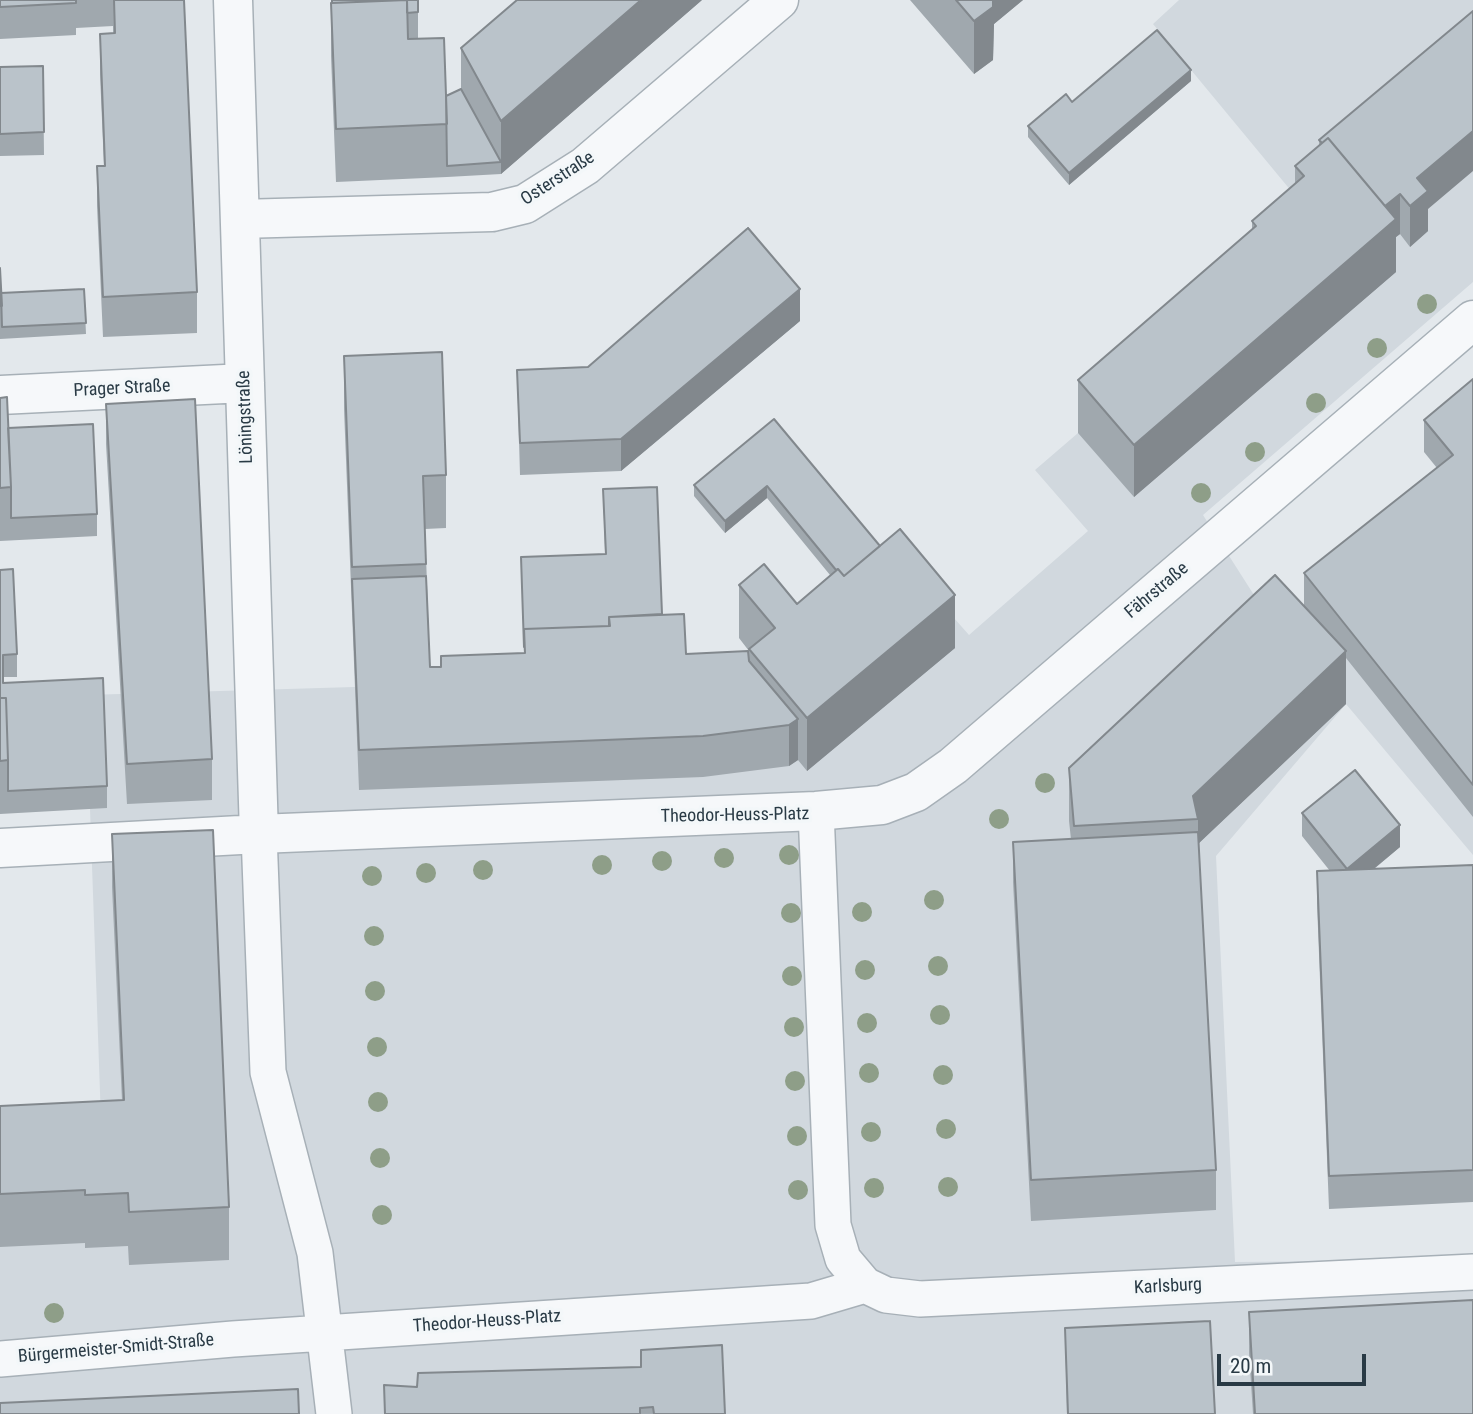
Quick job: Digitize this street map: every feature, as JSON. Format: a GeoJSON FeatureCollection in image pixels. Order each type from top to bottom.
{"type":"FeatureCollection","features":[{"type":"Feature","properties":{"kind":"street","name":"Löningstraße"},"geometry":{"type":"LineString","coordinates":[[233,0],[259,834]]}},
{"type":"Feature","properties":{"kind":"street","name":"Osterstraße"},"geometry":{"type":"LineString","coordinates":[[240,219],[492,212],[525,204],[585,166],[779,0]]}},
{"type":"Feature","properties":{"kind":"street","name":"Fährstraße"},"geometry":{"type":"LineString","coordinates":[[816,811],[881,806],[916,792],[953,766],[1473,320]]}},
{"type":"Feature","properties":{"kind":"street","name":"Prager Straße"},"geometry":{"type":"LineString","coordinates":[[0,395],[245,383]]}},
{"type":"Feature","properties":{"kind":"street","name":"Theodor-Heuss-Platz"},"geometry":{"type":"LineString","coordinates":[[0,848],[259,834],[816,811],[833,1225],[843,1259],[865,1285],[811,1301],[233,1339]]}},
{"type":"Feature","properties":{"kind":"street"},"geometry":{"type":"LineString","coordinates":[[259,834],[268,1072],[315,1253],[334,1414]]}},
{"type":"Feature","properties":{"kind":"street","name":"Karlsburg"},"geometry":{"type":"LineString","coordinates":[[865,1285],[886,1295],[920,1299],[1473,1272]]}},
{"type":"Feature","properties":{"kind":"street","name":"Bürgermeister-Smidt-Straße"},"geometry":{"type":"LineString","coordinates":[[0,1359],[233,1339]]}},
{"type":"Feature","properties":{"kind":"shaded area"},"geometry":{"type":"Polygon","coordinates":[[[1179,0],[1473,0],[1473,282],[1203,515],[1275,628],[1473,471],[1473,855],[1346,704],[1216,856],[1235,1262],[1473,1260],[1473,1414],[0,1414],[0,1128],[101,1121],[86,695],[756,675],[902,559],[969,635],[1088,531],[1035,470],[1078,433],[1297,198],[1153,24],[1179,0]]]}},
{"type":"Feature","properties":{"kind":"building"},"geometry":{"type":"Polygon","coordinates":[[[0,0],[76,0],[76,3],[0,7],[0,0]]]}},
{"type":"Feature","properties":{"kind":"building"},"geometry":{"type":"Polygon","coordinates":[[[114,0],[184,0],[197,292],[103,297],[97,166],[105,166],[100,34],[115,33],[114,0]]]}},
{"type":"Feature","properties":{"kind":"building"},"geometry":{"type":"Polygon","coordinates":[[[332,0],[407,0],[332,3],[332,0]]]}},
{"type":"Feature","properties":{"kind":"building"},"geometry":{"type":"Polygon","coordinates":[[[407,0],[418,0],[418,12],[407,13],[407,0]]]}},
{"type":"Feature","properties":{"kind":"building"},"geometry":{"type":"Polygon","coordinates":[[[407,0],[408,39],[444,38],[447,124],[336,129],[331,3],[407,0]]]}},
{"type":"Feature","properties":{"kind":"building"},"geometry":{"type":"Polygon","coordinates":[[[517,0],[641,0],[501,121],[461,48],[517,0]]]}},
{"type":"Feature","properties":{"kind":"building"},"geometry":{"type":"Polygon","coordinates":[[[956,0],[993,0],[993,7],[974,21],[956,0]]]}},
{"type":"Feature","properties":{"kind":"building"},"geometry":{"type":"Polygon","coordinates":[[[1473,11],[1473,131],[1417,178],[1428,191],[1410,206],[1400,194],[1385,206],[1328,138],[1322,143],[1319,140],[1473,11]]]}},
{"type":"Feature","properties":{"kind":"building"},"geometry":{"type":"Polygon","coordinates":[[[1157,30],[1191,70],[1069,173],[1028,126],[1066,94],[1072,102],[1157,30]]]}},
{"type":"Feature","properties":{"kind":"building"},"geometry":{"type":"Polygon","coordinates":[[[43,66],[44,132],[0,134],[0,67],[43,66]]]}},
{"type":"Feature","properties":{"kind":"building"},"geometry":{"type":"Polygon","coordinates":[[[461,89],[501,162],[447,166],[446,96],[461,89]]]}},
{"type":"Feature","properties":{"kind":"building"},"geometry":{"type":"Polygon","coordinates":[[[1328,138],[1396,219],[1134,445],[1078,380],[1256,226],[1252,221],[1304,176],[1295,166],[1328,138]]]}},
{"type":"Feature","properties":{"kind":"building"},"geometry":{"type":"Polygon","coordinates":[[[748,228],[800,289],[621,439],[520,443],[517,370],[588,367],[748,228]]]}},
{"type":"Feature","properties":{"kind":"building"},"geometry":{"type":"Polygon","coordinates":[[[0,268],[2,306],[0,306],[0,268]]]}},
{"type":"Feature","properties":{"kind":"building"},"geometry":{"type":"Polygon","coordinates":[[[84,289],[86,323],[2,327],[1,293],[84,289]]]}},
{"type":"Feature","properties":{"kind":"building"},"geometry":{"type":"Polygon","coordinates":[[[442,352],[446,475],[423,476],[426,564],[352,567],[344,356],[442,352]]]}},
{"type":"Feature","properties":{"kind":"building"},"geometry":{"type":"Polygon","coordinates":[[[1473,379],[1473,785],[1304,573],[1453,455],[1424,420],[1473,379]]]}},
{"type":"Feature","properties":{"kind":"building"},"geometry":{"type":"Polygon","coordinates":[[[7,397],[11,487],[0,488],[0,398],[7,397]]]}},
{"type":"Feature","properties":{"kind":"building"},"geometry":{"type":"Polygon","coordinates":[[[195,399],[212,759],[127,764],[106,404],[195,399]]]}},
{"type":"Feature","properties":{"kind":"building"},"geometry":{"type":"Polygon","coordinates":[[[774,419],[880,546],[844,576],[836,570],[767,486],[725,521],[694,485],[774,419]]]}},
{"type":"Feature","properties":{"kind":"building"},"geometry":{"type":"Polygon","coordinates":[[[93,424],[97,514],[11,518],[8,428],[93,424]]]}},
{"type":"Feature","properties":{"kind":"building"},"geometry":{"type":"Polygon","coordinates":[[[657,487],[662,614],[609,617],[609,626],[524,629],[524,647],[521,557],[606,554],[603,489],[657,487]]]}},
{"type":"Feature","properties":{"kind":"building"},"geometry":{"type":"Polygon","coordinates":[[[900,529],[955,595],[807,718],[749,649],[775,628],[739,585],[764,564],[797,604],[838,569],[844,576],[900,529]]]}},
{"type":"Feature","properties":{"kind":"building"},"geometry":{"type":"Polygon","coordinates":[[[13,569],[17,654],[3,655],[3,683],[103,678],[107,786],[8,791],[6,698],[0,698],[0,570],[13,569]]]}},
{"type":"Feature","properties":{"kind":"building"},"geometry":{"type":"Polygon","coordinates":[[[1275,575],[1346,651],[1193,796],[1198,819],[1074,826],[1069,768],[1275,575]]]}},
{"type":"Feature","properties":{"kind":"building"},"geometry":{"type":"Polygon","coordinates":[[[426,576],[430,667],[441,667],[441,656],[525,653],[524,629],[610,626],[609,617],[684,614],[686,654],[748,651],[749,661],[798,719],[789,725],[703,736],[359,750],[352,579],[426,576]]]}},
{"type":"Feature","properties":{"kind":"building"},"geometry":{"type":"Polygon","coordinates":[[[0,698],[6,698],[8,760],[0,761],[0,698]]]}},
{"type":"Feature","properties":{"kind":"building"},"geometry":{"type":"Polygon","coordinates":[[[1355,770],[1400,825],[1347,869],[1302,813],[1355,770]]]}},
{"type":"Feature","properties":{"kind":"building"},"geometry":{"type":"Polygon","coordinates":[[[213,830],[229,1207],[129,1212],[128,1193],[85,1195],[85,1190],[0,1194],[0,1106],[124,1100],[112,834],[213,830]]]}},
{"type":"Feature","properties":{"kind":"building"},"geometry":{"type":"Polygon","coordinates":[[[1198,832],[1216,1170],[1031,1180],[1013,842],[1198,832]]]}},
{"type":"Feature","properties":{"kind":"building"},"geometry":{"type":"Polygon","coordinates":[[[1473,865],[1473,1170],[1329,1176],[1317,871],[1473,865]]]}},
{"type":"Feature","properties":{"kind":"building"},"geometry":{"type":"Polygon","coordinates":[[[1473,1300],[1473,1414],[1255,1414],[1249,1312],[1473,1300]]]}},
{"type":"Feature","properties":{"kind":"building"},"geometry":{"type":"Polygon","coordinates":[[[1210,1321],[1215,1414],[1068,1414],[1065,1328],[1210,1321]]]}},
{"type":"Feature","properties":{"kind":"building"},"geometry":{"type":"Polygon","coordinates":[[[722,1345],[725,1414],[654,1414],[653,1407],[640,1408],[640,1414],[385,1414],[384,1385],[417,1387],[418,1373],[641,1367],[641,1350],[722,1345]]]}},
{"type":"Feature","properties":{"kind":"building"},"geometry":{"type":"Polygon","coordinates":[[[298,1389],[299,1414],[0,1414],[0,1403],[298,1389]]]}}]}
